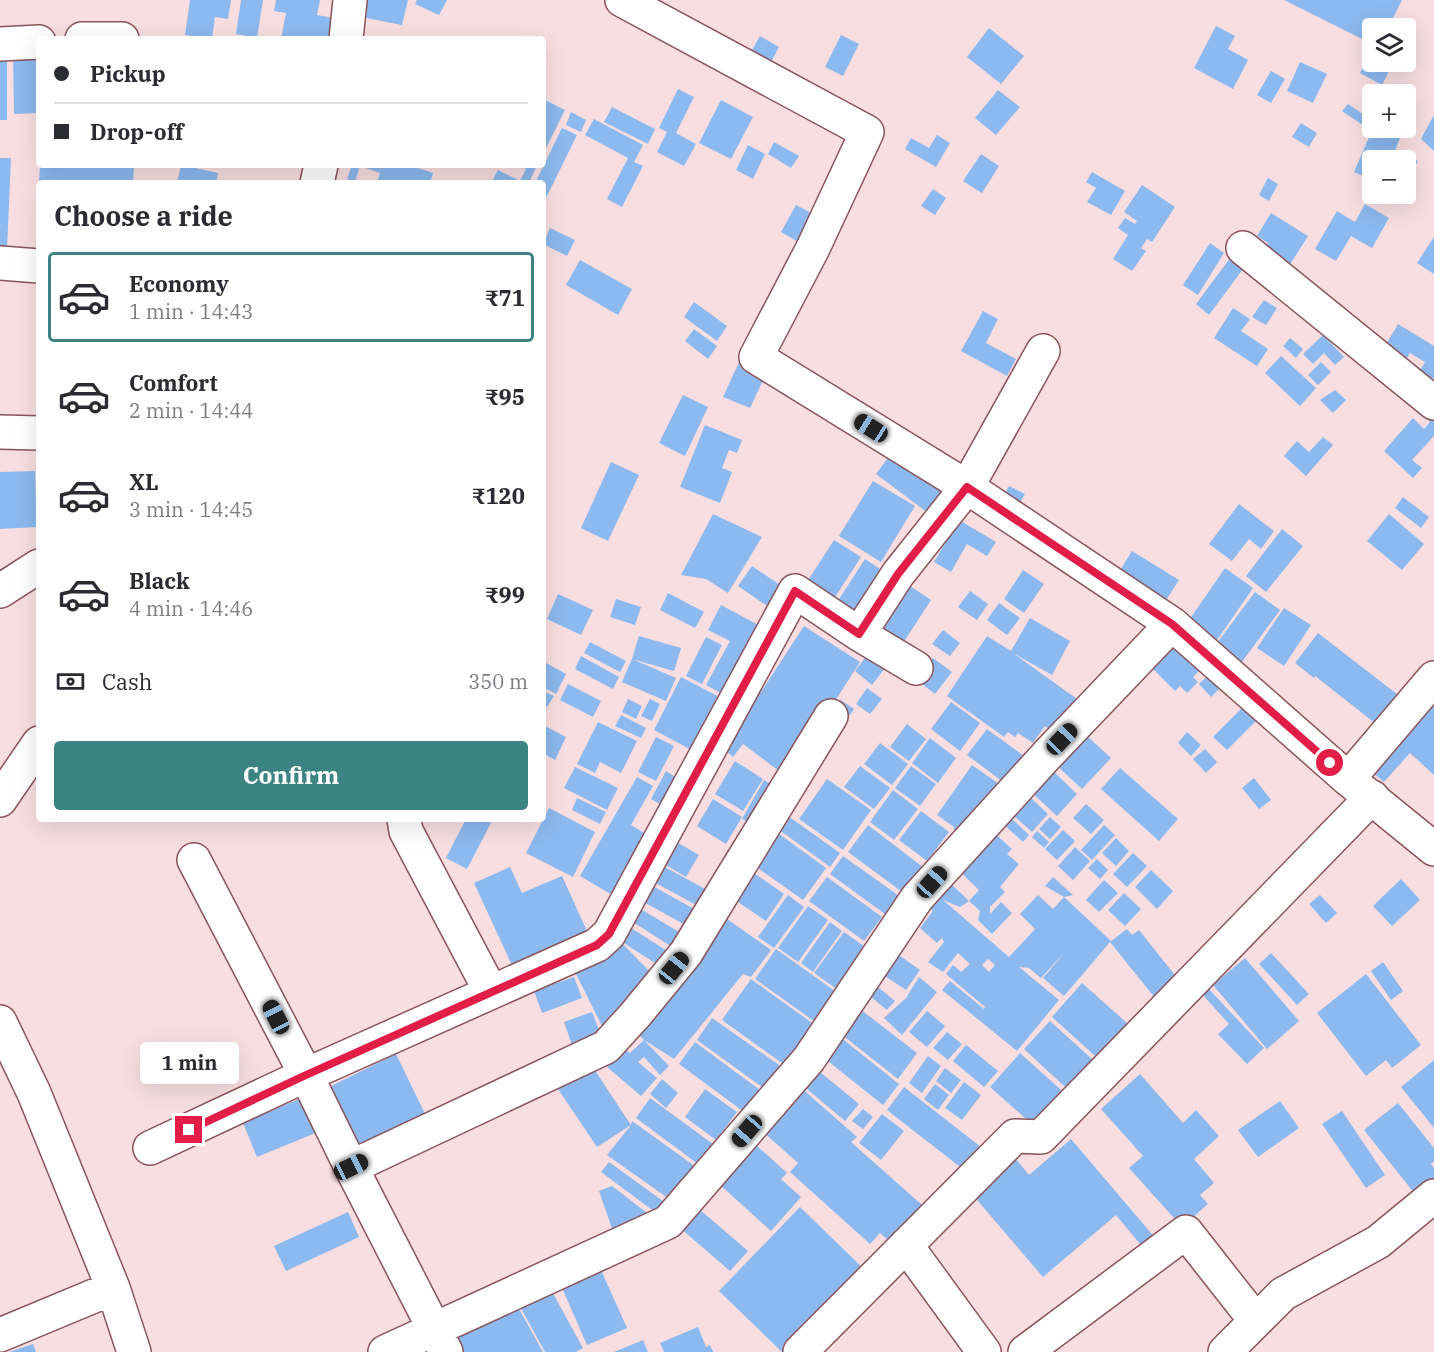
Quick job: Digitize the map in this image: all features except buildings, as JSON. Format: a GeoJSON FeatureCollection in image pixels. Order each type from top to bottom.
{"type":"FeatureCollection","features":[{"type":"Feature","properties":{"kind":"street"},"geometry":{"type":"LineString","coordinates":[[346,36],[350,0]]}},
{"type":"Feature","properties":{"kind":"street"},"geometry":{"type":"LineString","coordinates":[[622,0],[867,132],[813,248],[756,357],[967,487],[1172,624],[1400,823],[1434,849]]}},
{"type":"Feature","properties":{"kind":"street"},"geometry":{"type":"LineString","coordinates":[[0,44],[36,42]]}},
{"type":"Feature","properties":{"kind":"street"},"geometry":{"type":"LineString","coordinates":[[1243,248],[1434,404]]}},
{"type":"Feature","properties":{"kind":"street"},"geometry":{"type":"LineString","coordinates":[[0,263],[36,267]]}},
{"type":"Feature","properties":{"kind":"street"},"geometry":{"type":"LineString","coordinates":[[859,634],[898,574],[967,487],[1043,351]]}},
{"type":"Feature","properties":{"kind":"street"},"geometry":{"type":"LineString","coordinates":[[0,432],[36,434]]}},
{"type":"Feature","properties":{"kind":"street"},"geometry":{"type":"LineString","coordinates":[[0,591],[36,568]]}},
{"type":"Feature","properties":{"kind":"street"},"geometry":{"type":"LineString","coordinates":[[150,1148],[306,1075],[597,945],[609,934],[795,591],[859,634],[916,668]]}},
{"type":"Feature","properties":{"kind":"street"},"geometry":{"type":"LineString","coordinates":[[385,1352],[440,1340],[668,1222],[809,1059],[918,898],[1047,755],[1172,624]]}},
{"type":"Feature","properties":{"kind":"street"},"geometry":{"type":"LineString","coordinates":[[800,1352],[1015,1136],[1041,1137],[1360,788],[1434,679]]}},
{"type":"Feature","properties":{"kind":"street"},"geometry":{"type":"LineString","coordinates":[[351,1167],[606,1047],[686,952],[831,716]]}},
{"type":"Feature","properties":{"kind":"street"},"geometry":{"type":"LineString","coordinates":[[0,800],[36,747]]}},
{"type":"Feature","properties":{"kind":"street"},"geometry":{"type":"LineString","coordinates":[[404,822],[406,831],[491,992]]}},
{"type":"Feature","properties":{"kind":"street"},"geometry":{"type":"LineString","coordinates":[[194,860],[440,1340]]}},
{"type":"Feature","properties":{"kind":"street"},"geometry":{"type":"LineString","coordinates":[[0,1022],[34,1093],[113,1288],[134,1352]]}},
{"type":"Feature","properties":{"kind":"street"},"geometry":{"type":"LineString","coordinates":[[1225,1352],[1283,1294],[1378,1242],[1434,1196]]}},
{"type":"Feature","properties":{"kind":"street"},"geometry":{"type":"LineString","coordinates":[[1024,1352],[1186,1232],[1256,1321]]}},
{"type":"Feature","properties":{"kind":"street"},"geometry":{"type":"LineString","coordinates":[[906,1245],[984,1352]]}},
{"type":"Feature","properties":{"kind":"street"},"geometry":{"type":"LineString","coordinates":[[0,1335],[113,1288]]}},
{"type":"Feature","properties":{"kind":"route"},"geometry":{"type":"LineString","coordinates":[[189,1130],[597,945],[609,934],[634,884],[795,591],[859,634],[898,574],[967,487],[1172,624],[1330,763]]}}]}
